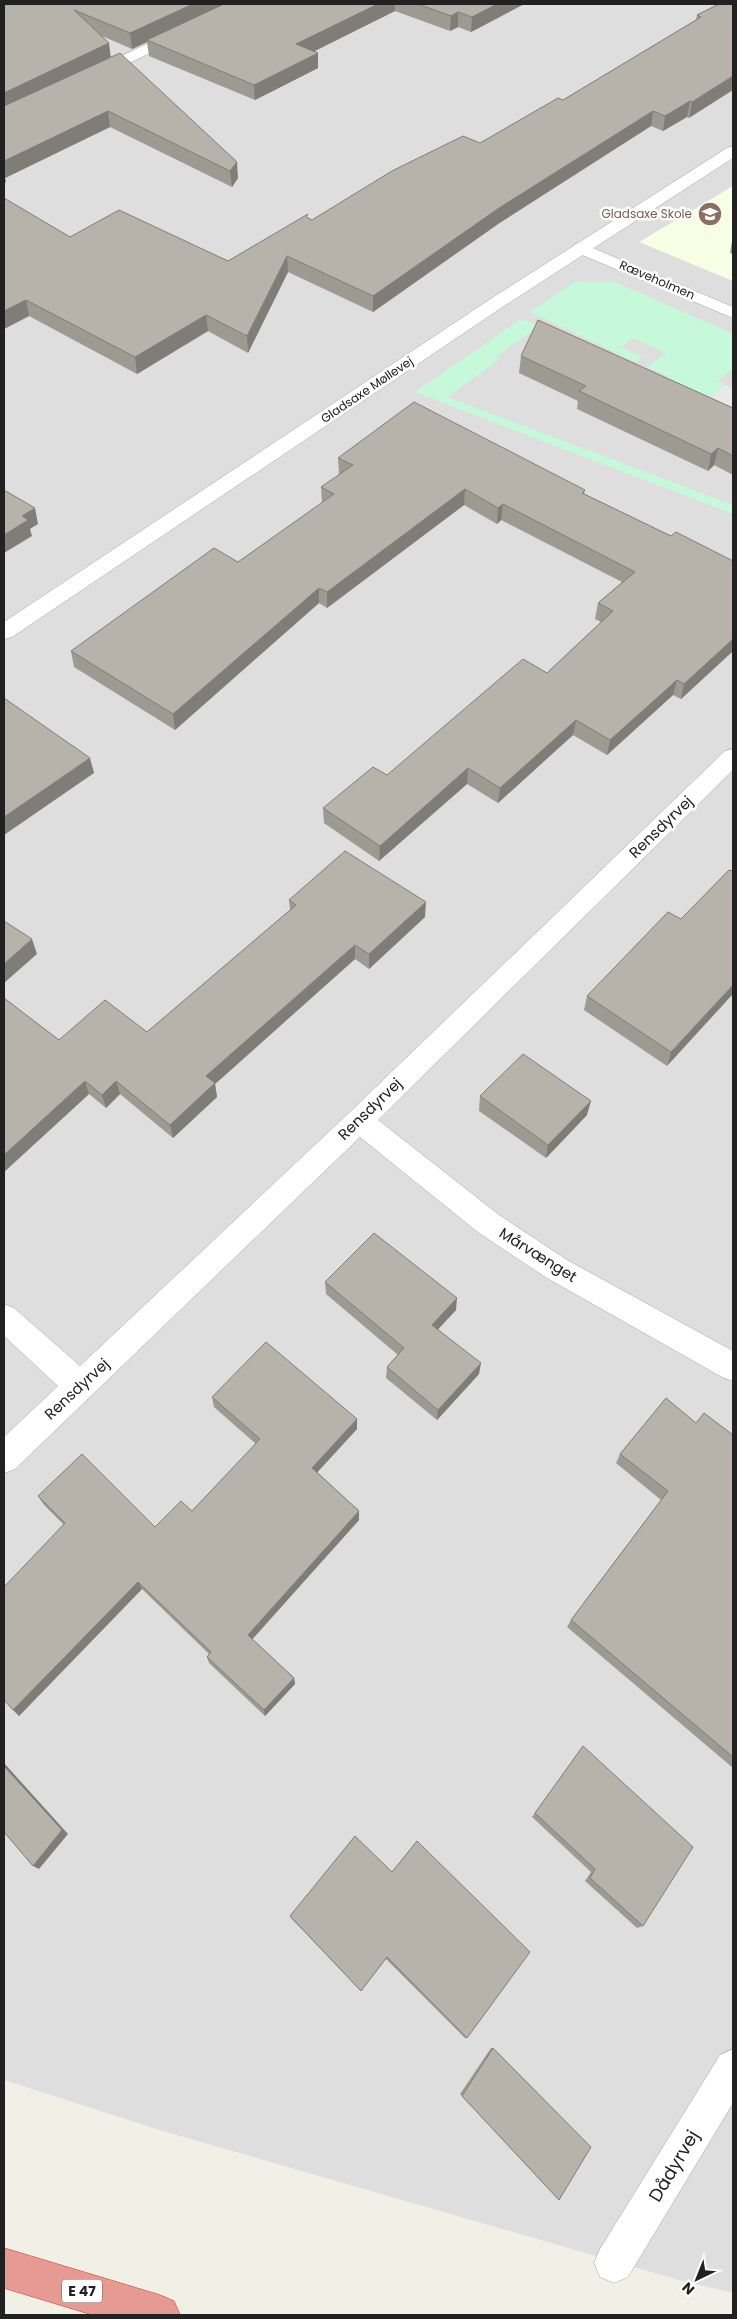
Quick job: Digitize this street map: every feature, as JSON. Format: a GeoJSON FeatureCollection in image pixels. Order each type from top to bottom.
{"type":"FeatureCollection","features":[{"type":"Feature","properties":{"kind":"highway","name":"E 47"},"geometry":{"type":"LineString","coordinates":[[4,2268],[160,2315]]}},
{"type":"Feature","properties":{"kind":"street"},"geometry":{"type":"LineString","coordinates":[[81,81],[241,4]]}},
{"type":"Feature","properties":{"kind":"street","name":"Gladsaxe Møllevej"},"geometry":{"type":"LineString","coordinates":[[4,632],[581,248],[733,151]]}},
{"type":"Feature","properties":{"kind":"street","name":"Ræveholmen"},"geometry":{"type":"LineString","coordinates":[[581,248],[733,313]]}},
{"type":"Feature","properties":{"kind":"street","name":"Rensdyrvej"},"geometry":{"type":"LineString","coordinates":[[4,1458],[359,1120],[733,757]]}},
{"type":"Feature","properties":{"kind":"street","name":"Mårvænget"},"geometry":{"type":"LineString","coordinates":[[359,1120],[489,1224],[519,1244],[557,1269],[733,1367]]}},
{"type":"Feature","properties":{"kind":"street"},"geometry":{"type":"LineString","coordinates":[[4,1317],[80,1386]]}},
{"type":"Feature","properties":{"kind":"street","name":"Dådyrvej"},"geometry":{"type":"LineString","coordinates":[[614,2263],[733,2068]]}},
{"type":"Feature","properties":{"kind":"shaded area"},"geometry":{"type":"Polygon","coordinates":[[[4,4],[733,4],[733,2293],[679,2280],[163,2131],[4,2080],[4,4]]]}},
{"type":"Feature","properties":{"kind":"shaded area","name":"Gladsaxe Skole"},"geometry":{"type":"Polygon","coordinates":[[[733,186],[733,281],[639,242],[733,186]]]}},
{"type":"Feature","properties":{"kind":"shaded area"},"geometry":{"type":"Polygon","coordinates":[[[725,385],[733,388],[733,409],[709,398],[725,385]]]}},
{"type":"Feature","properties":{"kind":"green space"},"geometry":{"type":"Polygon","coordinates":[[[613,281],[733,334],[733,369],[717,381],[725,385],[709,398],[657,385],[669,376],[647,367],[666,353],[633,338],[621,347],[643,357],[636,362],[530,312],[575,282],[613,281]]]}},
{"type":"Feature","properties":{"kind":"green space"},"geometry":{"type":"Polygon","coordinates":[[[521,319],[539,326],[496,357],[500,359],[447,397],[733,505],[733,514],[415,392],[521,319]]]}},
{"type":"Feature","properties":{"kind":"building"},"geometry":{"type":"Polygon","coordinates":[[[4,4],[193,4],[130,33],[74,10],[109,43],[4,93],[4,4]]]}},
{"type":"Feature","properties":{"kind":"building"},"geometry":{"type":"Polygon","coordinates":[[[224,4],[378,4],[296,44],[318,53],[254,85],[147,40],[224,4]]]}},
{"type":"Feature","properties":{"kind":"building"},"geometry":{"type":"Polygon","coordinates":[[[418,4],[497,4],[472,17],[458,12],[451,16],[418,4]]]}},
{"type":"Feature","properties":{"kind":"building"},"geometry":{"type":"Polygon","coordinates":[[[719,4],[733,4],[733,76],[692,102],[690,101],[665,116],[653,111],[499,208],[373,296],[287,256],[247,336],[206,315],[135,357],[26,300],[4,311],[4,198],[70,237],[119,210],[228,261],[308,214],[306,217],[312,220],[392,171],[463,136],[480,143],[558,98],[563,100],[701,17],[697,15],[719,4]]]}},
{"type":"Feature","properties":{"kind":"building"},"geometry":{"type":"Polygon","coordinates":[[[120,53],[237,162],[230,171],[108,111],[4,161],[4,106],[120,53]]]}},
{"type":"Feature","properties":{"kind":"building"},"geometry":{"type":"Polygon","coordinates":[[[538,320],[733,408],[733,456],[718,448],[711,454],[579,391],[586,386],[521,356],[538,320]]]}},
{"type":"Feature","properties":{"kind":"building"},"geometry":{"type":"Polygon","coordinates":[[[414,402],[585,490],[582,493],[671,536],[676,532],[733,561],[733,639],[684,684],[677,680],[610,740],[576,720],[500,788],[468,768],[380,846],[323,808],[373,767],[387,775],[523,659],[547,673],[613,611],[598,603],[635,572],[503,504],[498,508],[465,489],[327,592],[319,588],[173,714],[71,651],[214,548],[238,562],[334,494],[321,487],[353,465],[338,458],[414,402]]]}},
{"type":"Feature","properties":{"kind":"building"},"geometry":{"type":"Polygon","coordinates":[[[4,490],[35,508],[22,516],[28,520],[4,535],[4,490]]]}},
{"type":"Feature","properties":{"kind":"building"},"geometry":{"type":"Polygon","coordinates":[[[4,698],[90,758],[4,817],[4,698]]]}},
{"type":"Feature","properties":{"kind":"building"},"geometry":{"type":"Polygon","coordinates":[[[345,851],[426,902],[369,954],[355,945],[206,1076],[215,1083],[170,1125],[116,1081],[102,1095],[85,1081],[4,1155],[4,998],[59,1040],[105,1000],[147,1032],[296,905],[289,900],[345,851]]]}},
{"type":"Feature","properties":{"kind":"building"},"geometry":{"type":"Polygon","coordinates":[[[729,870],[733,870],[733,985],[671,1052],[587,996],[668,912],[681,919],[729,870]]]}},
{"type":"Feature","properties":{"kind":"building"},"geometry":{"type":"Polygon","coordinates":[[[4,921],[32,939],[4,964],[4,921]]]}},
{"type":"Feature","properties":{"kind":"building"},"geometry":{"type":"Polygon","coordinates":[[[523,1054],[591,1101],[548,1145],[480,1096],[523,1054]]]}},
{"type":"Feature","properties":{"kind":"building"},"geometry":{"type":"Polygon","coordinates":[[[374,1233],[457,1298],[432,1325],[481,1363],[438,1410],[387,1367],[404,1348],[325,1282],[374,1233]]]}},
{"type":"Feature","properties":{"kind":"building"},"geometry":{"type":"Polygon","coordinates":[[[266,1342],[357,1419],[312,1468],[359,1511],[248,1635],[294,1678],[264,1710],[207,1657],[211,1652],[138,1582],[13,1710],[4,1700],[4,1587],[65,1523],[38,1496],[82,1454],[155,1527],[181,1501],[192,1511],[260,1439],[212,1397],[266,1342]]]}},
{"type":"Feature","properties":{"kind":"building"},"geometry":{"type":"Polygon","coordinates":[[[666,1398],[696,1423],[704,1413],[733,1435],[733,1757],[571,1620],[668,1491],[620,1454],[666,1398]]]}},
{"type":"Feature","properties":{"kind":"building"},"geometry":{"type":"Polygon","coordinates":[[[583,1746],[693,1847],[643,1926],[590,1878],[595,1869],[535,1813],[583,1746]]]}},
{"type":"Feature","properties":{"kind":"building"},"geometry":{"type":"Polygon","coordinates":[[[4,1766],[62,1830],[33,1866],[4,1832],[4,1766]]]}},
{"type":"Feature","properties":{"kind":"building"},"geometry":{"type":"Polygon","coordinates":[[[355,1836],[392,1872],[417,1841],[530,1952],[467,2038],[387,1957],[361,1991],[290,1916],[355,1836]]]}},
{"type":"Feature","properties":{"kind":"building"},"geometry":{"type":"Polygon","coordinates":[[[493,2048],[591,2147],[559,2200],[462,2096],[493,2048]]]}},
{"type":"Feature","properties":{"kind":"place","name":"Gladsaxe Skole"},"geometry":{"type":"Point","coordinates":[710,214]}}]}
